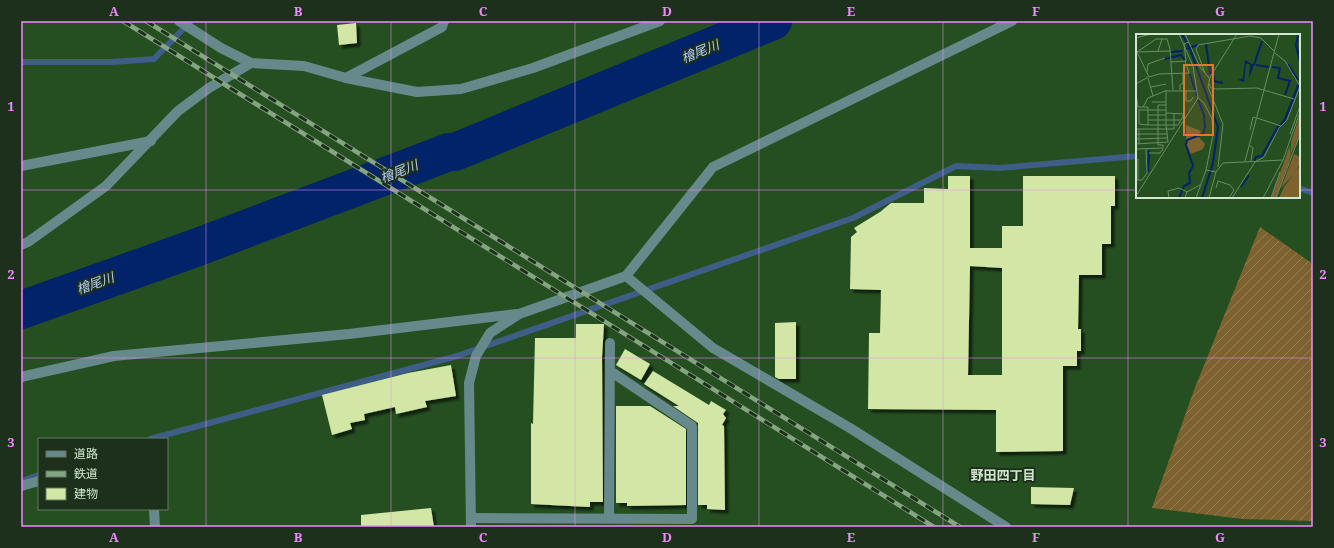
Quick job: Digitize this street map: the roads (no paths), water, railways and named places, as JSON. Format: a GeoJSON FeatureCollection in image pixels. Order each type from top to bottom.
{"type":"FeatureCollection","features":[{"type":"Feature","properties":{"kind":"street"},"geometry":{"type":"LineString","coordinates":[[179,21],[221,48],[251,63],[304,66],[346,78],[417,92],[461,89],[532,68],[660,21]]}},
{"type":"Feature","properties":{"kind":"street"},"geometry":{"type":"LineString","coordinates":[[346,78],[442,27],[444,21]]}},
{"type":"Feature","properties":{"kind":"street"},"geometry":{"type":"LineString","coordinates":[[21,377],[114,356],[349,334],[518,314],[626,276],[713,167],[1012,21]]}},
{"type":"Feature","properties":{"kind":"street"},"geometry":{"type":"LineString","coordinates":[[21,245],[28,242],[106,186],[151,141],[178,111],[209,88],[251,63]]}},
{"type":"Feature","properties":{"kind":"street"},"geometry":{"type":"LineString","coordinates":[[21,166],[151,141]]}},
{"type":"Feature","properties":{"kind":"street"},"geometry":{"type":"LineString","coordinates":[[626,276],[713,348],[850,428],[1006,527]]}},
{"type":"Feature","properties":{"kind":"street"},"geometry":{"type":"LineString","coordinates":[[518,314],[490,333],[476,356],[469,383],[471,522],[547,522],[609,518],[626,523],[692,519],[692,426],[610,371]]}},
{"type":"Feature","properties":{"kind":"street"},"geometry":{"type":"LineString","coordinates":[[609,518],[610,343]]}},
{"type":"Feature","properties":{"kind":"street"},"geometry":{"type":"LineString","coordinates":[[21,486],[38,481]]}},
{"type":"Feature","properties":{"kind":"street"},"geometry":{"type":"LineString","coordinates":[[154,510],[155,527]]}},
{"type":"Feature","properties":{"kind":"waterway"},"geometry":{"type":"LineString","coordinates":[[21,62],[112,62],[154,59],[191,21]]}},
{"type":"Feature","properties":{"kind":"waterway","name":"檜尾川"},"geometry":{"type":"LineString","coordinates":[[21,310],[198,247],[449,152],[455,152],[773,21]]}},
{"type":"Feature","properties":{"kind":"waterway"},"geometry":{"type":"LineString","coordinates":[[154,438],[457,356],[853,218],[956,166],[1000,168],[1136,156]]}},
{"type":"Feature","properties":{"kind":"waterway"},"geometry":{"type":"LineString","coordinates":[[1300,188],[1313,193]]}},
{"type":"Feature","properties":{"kind":"waterway"},"geometry":{"type":"LineString","coordinates":[[21,481],[38,475]]}},
{"type":"Feature","properties":{"kind":"railway"},"geometry":{"type":"LineString","coordinates":[[123,21],[934,527]]}},
{"type":"Feature","properties":{"kind":"railway"},"geometry":{"type":"LineString","coordinates":[[146,21],[960,527]]}},
{"type":"Feature","properties":{"kind":"district","name":"野田四丁目"},"geometry":{"type":"Point","coordinates":[1003,475]}}]}
